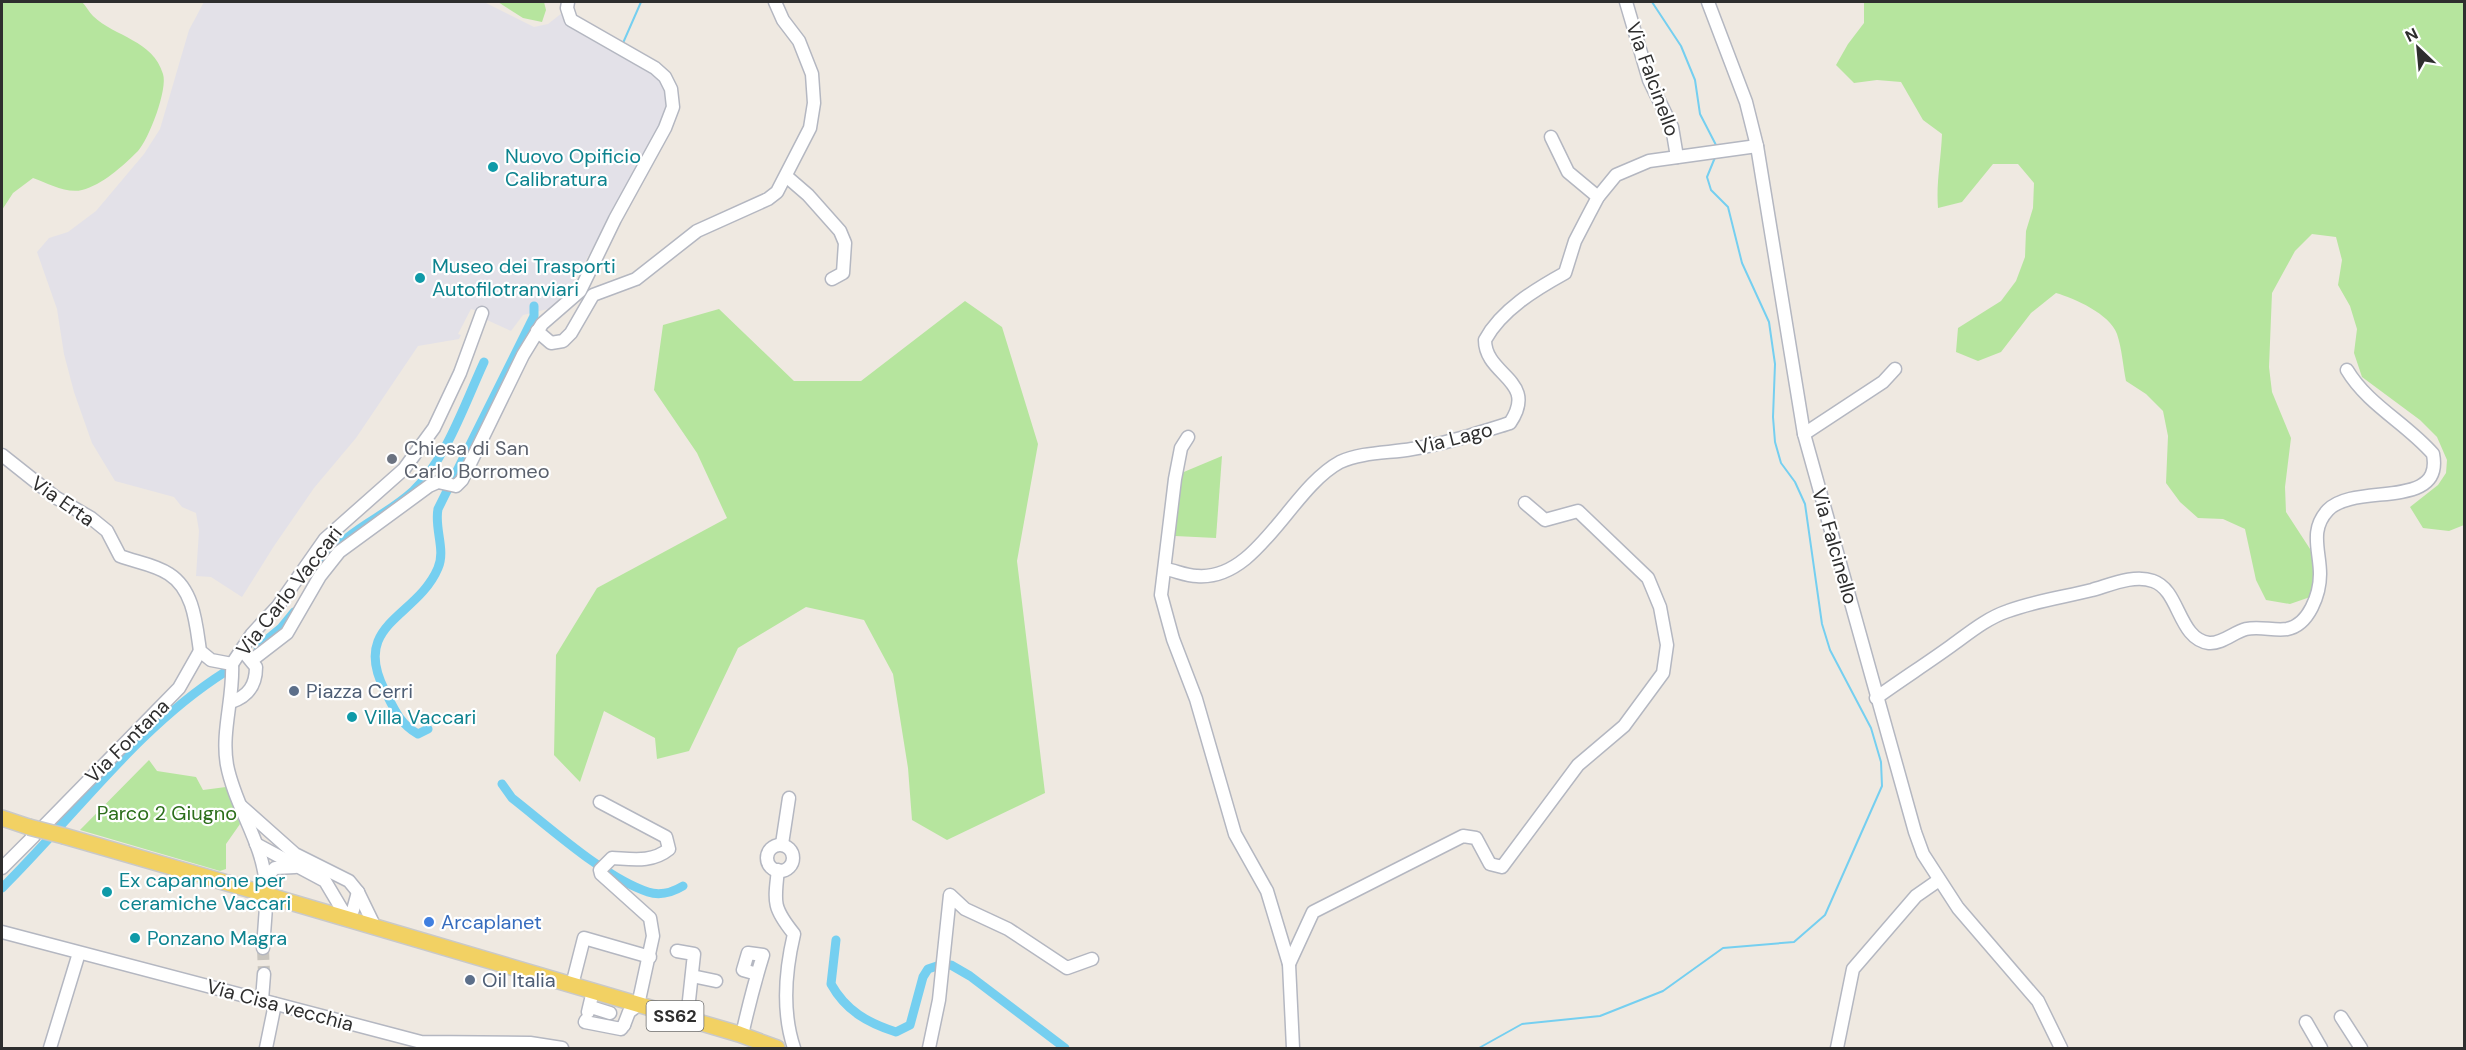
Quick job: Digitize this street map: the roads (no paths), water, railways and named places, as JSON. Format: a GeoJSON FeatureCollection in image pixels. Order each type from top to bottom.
{"type":"FeatureCollection","features":[{"type":"Feature","properties":{"kind":"main road","name":"SS62"},"geometry":{"type":"LineString","coordinates":[[2,818],[32,831],[64,836],[262,885],[280,899],[593,991],[620,1020],[687,1019],[777,1048]]}},
{"type":"Feature","properties":{"kind":"street"},"geometry":{"type":"LineString","coordinates":[[252,660],[287,633],[320,576],[339,552],[429,486],[462,480],[537,331],[553,313],[580,291],[615,219],[665,128],[673,107],[671,89],[665,77],[655,68],[571,20],[567,8],[568,2]]}},
{"type":"Feature","properties":{"kind":"street"},"geometry":{"type":"LineString","coordinates":[[537,331],[551,343],[563,341],[572,333],[593,295],[636,279],[697,231],[768,199],[777,192],[810,128],[814,103],[812,74],[799,41],[783,20],[776,2]]}},
{"type":"Feature","properties":{"kind":"street","name":"Via Falcinello"},"geometry":{"type":"LineString","coordinates":[[1626,2],[1649,80],[1672,127],[1681,157]]}},
{"type":"Feature","properties":{"kind":"street","name":"Via Falcinello"},"geometry":{"type":"LineString","coordinates":[[1708,2],[1746,102],[1804,434],[1876,698],[1923,854],[1939,880],[1989,947],[2038,1001],[2061,1048]]}},
{"type":"Feature","properties":{"kind":"street"},"geometry":{"type":"LineString","coordinates":[[1551,137],[1568,172],[1598,197]]}},
{"type":"Feature","properties":{"kind":"street","name":"Via Lago"},"geometry":{"type":"LineString","coordinates":[[1166,568],[1197,577],[1234,567],[1250,557],[1286,512],[1324,473],[1341,462],[1353,458],[1416,449],[1510,423],[1517,412],[1518,394],[1508,377],[1489,358],[1485,340],[1497,323],[1528,294],[1565,273],[1575,241],[1608,183],[1626,170],[1650,161],[1752,146]]}},
{"type":"Feature","properties":{"kind":"street"},"geometry":{"type":"LineString","coordinates":[[786,176],[826,213],[843,236],[843,273],[832,279]]}},
{"type":"Feature","properties":{"kind":"street","name":"Via Carlo Vaccari"},"geometry":{"type":"LineString","coordinates":[[232,664],[240,651],[278,606],[324,539],[404,469],[434,428],[460,373],[482,313]]}},
{"type":"Feature","properties":{"kind":"street"},"geometry":{"type":"LineString","coordinates":[[1804,434],[1883,382],[1895,369]]}},
{"type":"Feature","properties":{"kind":"street"},"geometry":{"type":"LineString","coordinates":[[1876,698],[1973,629],[2008,611],[2134,579],[2156,582],[2166,590],[2188,627],[2203,641],[2216,642],[2249,628],[2288,629],[2297,624],[2310,613],[2314,600],[2320,575],[2315,541],[2319,525],[2327,511],[2339,502],[2419,489],[2432,479],[2433,454],[2400,422],[2358,389],[2347,370]]}},
{"type":"Feature","properties":{"kind":"street"},"geometry":{"type":"LineString","coordinates":[[1188,437],[1181,448],[1175,480],[1161,595],[1173,639],[1196,699],[1235,834],[1267,891],[1289,964],[1293,1048]]}},
{"type":"Feature","properties":{"kind":"street","name":"Via Erta"},"geometry":{"type":"LineString","coordinates":[[2,455],[55,497],[92,518],[106,531],[120,556],[161,570],[178,582],[192,605],[200,651]]}},
{"type":"Feature","properties":{"kind":"street"},"geometry":{"type":"LineString","coordinates":[[1289,964],[1313,912],[1463,836],[1476,838],[1490,864],[1502,867],[1578,765],[1624,726],[1662,673],[1667,645],[1660,607],[1648,578],[1578,511],[1545,520],[1524,503]]}},
{"type":"Feature","properties":{"kind":"street"},"geometry":{"type":"LineString","coordinates":[[200,651],[211,660],[232,664],[231,702],[225,754],[229,774],[256,844],[262,885]]}},
{"type":"Feature","properties":{"kind":"street","name":"Via Fontana"},"geometry":{"type":"LineString","coordinates":[[45,825],[179,688],[200,651]]}},
{"type":"Feature","properties":{"kind":"street"},"geometry":{"type":"LineString","coordinates":[[231,702],[241,699],[254,685],[256,667],[252,660],[240,651]]}},
{"type":"Feature","properties":{"kind":"street"},"geometry":{"type":"LineString","coordinates":[[782,844],[789,798]]}},
{"type":"Feature","properties":{"kind":"street"},"geometry":{"type":"LineString","coordinates":[[593,991],[585,1022],[620,1020],[650,957],[653,936],[650,918],[601,874],[603,865],[612,858],[647,859],[660,856],[669,849],[666,837],[600,802]]}},
{"type":"Feature","properties":{"kind":"street"},"geometry":{"type":"LineString","coordinates":[[240,805],[296,854],[349,880],[358,892],[375,927]]}},
{"type":"Feature","properties":{"kind":"street"},"geometry":{"type":"LineString","coordinates":[[2,868],[32,831]]}},
{"type":"Feature","properties":{"kind":"street"},"geometry":{"type":"LineString","coordinates":[[256,844],[274,835]]}},
{"type":"Feature","properties":{"kind":"street"},"geometry":{"type":"LineString","coordinates":[[256,844],[326,881],[347,918],[353,910],[358,892]]}},
{"type":"Feature","properties":{"kind":"street"},"geometry":{"type":"LineString","coordinates":[[782,844],[791,851],[793,859],[786,869],[778,870],[768,863],[768,854],[773,847],[782,844]]}},
{"type":"Feature","properties":{"kind":"street"},"geometry":{"type":"LineString","coordinates":[[262,885],[275,868],[302,868]]}},
{"type":"Feature","properties":{"kind":"street"},"geometry":{"type":"LineString","coordinates":[[778,870],[774,903],[777,913],[794,934],[785,997],[788,1030],[794,1048]]}},
{"type":"Feature","properties":{"kind":"street"},"geometry":{"type":"LineString","coordinates":[[1837,1048],[1853,969],[1916,896],[1939,880]]}},
{"type":"Feature","properties":{"kind":"street"},"geometry":{"type":"LineString","coordinates":[[319,911],[333,895]]}},
{"type":"Feature","properties":{"kind":"street"},"geometry":{"type":"LineString","coordinates":[[929,1048],[945,952],[950,895],[965,909],[1008,929],[1067,968],[1092,959]]}},
{"type":"Feature","properties":{"kind":"street"},"geometry":{"type":"LineString","coordinates":[[263,948],[266,907]]}},
{"type":"Feature","properties":{"kind":"street","name":"Via Cisa vecchia"},"geometry":{"type":"LineString","coordinates":[[2,932],[421,1042],[530,1043],[562,1048]]}},
{"type":"Feature","properties":{"kind":"street"},"geometry":{"type":"LineString","coordinates":[[572,985],[584,938],[650,957]]}},
{"type":"Feature","properties":{"kind":"street"},"geometry":{"type":"LineString","coordinates":[[692,973],[704,947]]}},
{"type":"Feature","properties":{"kind":"street"},"geometry":{"type":"LineString","coordinates":[[677,951],[693,954],[687,1019]]}},
{"type":"Feature","properties":{"kind":"street"},"geometry":{"type":"LineString","coordinates":[[50,1048],[79,952]]}},
{"type":"Feature","properties":{"kind":"street"},"geometry":{"type":"LineString","coordinates":[[692,973],[716,981]]}},
{"type":"Feature","properties":{"kind":"street"},"geometry":{"type":"LineString","coordinates":[[262,1000],[264,974]]}},
{"type":"Feature","properties":{"kind":"street"},"geometry":{"type":"LineString","coordinates":[[742,1035],[757,974]]}},
{"type":"Feature","properties":{"kind":"street"},"geometry":{"type":"LineString","coordinates":[[266,1048],[275,1004]]}},
{"type":"Feature","properties":{"kind":"street"},"geometry":{"type":"LineString","coordinates":[[2341,1017],[2361,1048]]}},
{"type":"Feature","properties":{"kind":"street"},"geometry":{"type":"LineString","coordinates":[[2306,1022],[2321,1048]]}},
{"type":"Feature","properties":{"kind":"waterway"},"geometry":{"type":"LineString","coordinates":[[623,43],[641,2]]}},
{"type":"Feature","properties":{"kind":"waterway"},"geometry":{"type":"LineString","coordinates":[[1652,2],[1681,46],[1695,80],[1700,114],[1717,147]]}},
{"type":"Feature","properties":{"kind":"waterway"},"geometry":{"type":"LineString","coordinates":[[1479,1048],[1522,1024],[1600,1016],[1663,991],[1723,948],[1794,942],[1825,915],[1882,786],[1881,762],[1871,728],[1830,650],[1822,624],[1805,504],[1795,482],[1781,463],[1775,442],[1773,417],[1775,364],[1769,322],[1742,263],[1728,207],[1711,190],[1707,177],[1716,155]]}},
{"type":"Feature","properties":{"kind":"waterway"},"geometry":{"type":"LineString","coordinates":[[428,729],[418,734],[398,715],[376,668],[376,650],[381,635],[428,585],[438,568],[441,554],[437,524],[438,509],[534,316],[534,306]]}},
{"type":"Feature","properties":{"kind":"waterway"},"geometry":{"type":"LineString","coordinates":[[321,566],[342,542],[401,501],[425,478],[454,430],[484,362]]}},
{"type":"Feature","properties":{"kind":"waterway"},"geometry":{"type":"LineString","coordinates":[[258,647],[281,628],[294,612]]}},
{"type":"Feature","properties":{"kind":"waterway"},"geometry":{"type":"LineString","coordinates":[[2,888],[135,746],[193,694],[225,672]]}},
{"type":"Feature","properties":{"kind":"waterway"},"geometry":{"type":"LineString","coordinates":[[502,784],[512,798],[577,850],[631,885],[657,894],[683,886]]}},
{"type":"Feature","properties":{"kind":"waterway"},"geometry":{"type":"LineString","coordinates":[[836,940],[831,984],[844,1002],[867,1020],[896,1032],[910,1025],[923,977],[928,969],[951,965],[970,976],[1065,1048]]}},
{"type":"Feature","properties":{"kind":"tunnel"},"geometry":{"type":"LineString","coordinates":[[263,948],[264,974]]}},
{"type":"Feature","properties":{"kind":"place","name":"Nuovo Opificio Calibratura"},"geometry":{"type":"Point","coordinates":[493,167]}},
{"type":"Feature","properties":{"kind":"place","name":"Museo dei Trasporti Autofilotranviari"},"geometry":{"type":"Point","coordinates":[420,278]}},
{"type":"Feature","properties":{"kind":"place","name":"Chiesa di San Carlo Borromeo"},"geometry":{"type":"Point","coordinates":[392,459]}},
{"type":"Feature","properties":{"kind":"place","name":"Piazza Cerri"},"geometry":{"type":"Point","coordinates":[294,691]}},
{"type":"Feature","properties":{"kind":"place","name":"Villa Vaccari"},"geometry":{"type":"Point","coordinates":[352,717]}},
{"type":"Feature","properties":{"kind":"place","name":"Ex capannone per ceramiche Vaccari"},"geometry":{"type":"Point","coordinates":[107,892]}},
{"type":"Feature","properties":{"kind":"place","name":"Arcaplanet"},"geometry":{"type":"Point","coordinates":[429,922]}},
{"type":"Feature","properties":{"kind":"place","name":"Ponzano Magra"},"geometry":{"type":"Point","coordinates":[135,938]}},
{"type":"Feature","properties":{"kind":"place","name":"Oil Italia"},"geometry":{"type":"Point","coordinates":[470,980]}},
{"type":"Feature","properties":{"kind":"park label","name":"Parco 2 Giugno"},"geometry":{"type":"Point","coordinates":[167,813]}}]}
